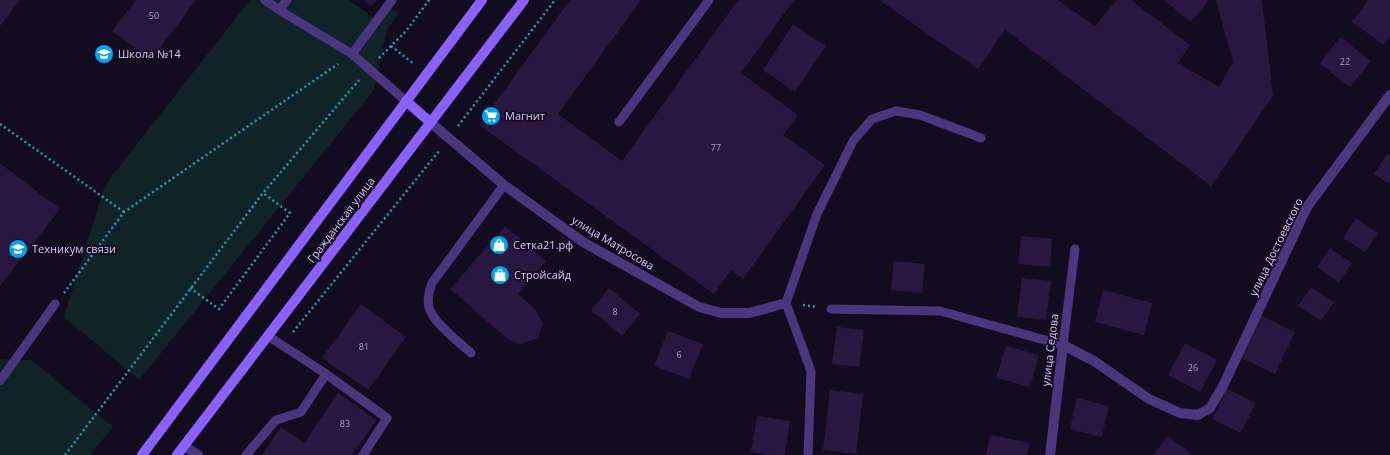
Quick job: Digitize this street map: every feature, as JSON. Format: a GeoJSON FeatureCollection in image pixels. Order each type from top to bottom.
{"type":"FeatureCollection","features":[{"type":"Feature","properties":{"kind":"main road","name":"Гражданская улица"},"geometry":{"type":"LineString","coordinates":[[142,455],[482,0]]}},
{"type":"Feature","properties":{"kind":"main road","name":"Гражданская улица"},"geometry":{"type":"LineString","coordinates":[[177,455],[524,0]]}},
{"type":"Feature","properties":{"kind":"main road"},"geometry":{"type":"LineString","coordinates":[[406,101],[430,122]]}},
{"type":"Feature","properties":{"kind":"street","name":"улица Достоевского"},"geometry":{"type":"LineString","coordinates":[[1063,346],[1094,361],[1149,399],[1180,413],[1198,415],[1210,408],[1223,386],[1307,207],[1390,95]]}},
{"type":"Feature","properties":{"kind":"street","name":"улица Матросова"},"geometry":{"type":"LineString","coordinates":[[430,122],[504,185],[583,242],[699,307],[721,313],[749,313],[786,303]]}},
{"type":"Feature","properties":{"kind":"street","name":"улица Седова"},"geometry":{"type":"LineString","coordinates":[[1050,455],[1063,346]]}},
{"type":"Feature","properties":{"kind":"street"},"geometry":{"type":"LineString","coordinates":[[184,446],[198,455]]}},
{"type":"Feature","properties":{"kind":"lane"},"geometry":{"type":"LineString","coordinates":[[265,0],[352,54],[368,70],[406,101]]}},
{"type":"Feature","properties":{"kind":"lane"},"geometry":{"type":"LineString","coordinates":[[279,10],[287,0]]}},
{"type":"Feature","properties":{"kind":"lane"},"geometry":{"type":"LineString","coordinates":[[352,54],[392,0]]}},
{"type":"Feature","properties":{"kind":"lane"},"geometry":{"type":"LineString","coordinates":[[619,122],[709,0]]}},
{"type":"Feature","properties":{"kind":"lane"},"geometry":{"type":"LineString","coordinates":[[808,455],[811,371],[786,303],[817,214],[853,141],[872,119],[896,111],[920,115],[981,138]]}},
{"type":"Feature","properties":{"kind":"lane"},"geometry":{"type":"LineString","coordinates":[[471,353],[434,318],[429,309],[428,294],[432,283],[504,185]]}},
{"type":"Feature","properties":{"kind":"lane","name":"улица Седова"},"geometry":{"type":"LineString","coordinates":[[1063,346],[1075,249]]}},
{"type":"Feature","properties":{"kind":"lane"},"geometry":{"type":"LineString","coordinates":[[0,381],[55,304]]}},
{"type":"Feature","properties":{"kind":"lane"},"geometry":{"type":"LineString","coordinates":[[831,309],[940,311],[1063,346]]}},
{"type":"Feature","properties":{"kind":"lane"},"geometry":{"type":"LineString","coordinates":[[268,336],[326,374],[388,418],[363,455]]}},
{"type":"Feature","properties":{"kind":"lane"},"geometry":{"type":"LineString","coordinates":[[246,455],[276,420],[301,412],[326,374]]}},
{"type":"Feature","properties":{"kind":"path"},"geometry":{"type":"LineString","coordinates":[[64,455],[263,193],[368,70],[406,31],[429,0]]}},
{"type":"Feature","properties":{"kind":"path"},"geometry":{"type":"LineString","coordinates":[[282,346],[449,138],[555,0]]}},
{"type":"Feature","properties":{"kind":"path"},"geometry":{"type":"LineString","coordinates":[[391,46],[416,66]]}},
{"type":"Feature","properties":{"kind":"path"},"geometry":{"type":"LineString","coordinates":[[55,304],[124,212],[352,54]]}},
{"type":"Feature","properties":{"kind":"path"},"geometry":{"type":"LineString","coordinates":[[0,124],[124,212]]}},
{"type":"Feature","properties":{"kind":"path"},"geometry":{"type":"LineString","coordinates":[[190,288],[219,308],[290,213],[263,193]]}},
{"type":"Feature","properties":{"kind":"path"},"geometry":{"type":"LineString","coordinates":[[786,303],[831,309]]}},
{"type":"Feature","properties":{"kind":"green space"},"geometry":{"type":"Polygon","coordinates":[[[250,0],[349,0],[375,19],[386,4],[399,14],[387,29],[374,90],[139,380],[64,317],[105,185],[250,0]]]}},
{"type":"Feature","properties":{"kind":"green space"},"geometry":{"type":"Polygon","coordinates":[[[0,359],[31,360],[113,427],[90,455],[0,455],[0,359]]]}},
{"type":"Feature","properties":{"kind":"building"},"geometry":{"type":"Polygon","coordinates":[[[0,0],[20,0],[0,26],[0,0]]]}},
{"type":"Feature","properties":{"kind":"building"},"geometry":{"type":"Polygon","coordinates":[[[136,0],[196,0],[151,60],[112,31],[136,0]]]}},
{"type":"Feature","properties":{"kind":"building"},"geometry":{"type":"Polygon","coordinates":[[[364,0],[377,0],[372,6],[364,0]]]}},
{"type":"Feature","properties":{"kind":"building"},"geometry":{"type":"Polygon","coordinates":[[[570,0],[641,0],[558,114],[622,161],[738,0],[794,0],[741,73],[798,115],[783,135],[825,165],[743,279],[731,270],[714,294],[479,125],[570,0]]]}},
{"type":"Feature","properties":{"kind":"building"},"geometry":{"type":"Polygon","coordinates":[[[879,0],[1058,0],[1095,26],[1117,0],[1131,0],[1190,45],[1178,63],[1219,87],[1233,62],[1216,0],[1262,0],[1273,96],[1211,186],[1005,30],[978,69],[879,0]]]}},
{"type":"Feature","properties":{"kind":"building"},"geometry":{"type":"Polygon","coordinates":[[[1164,0],[1209,0],[1191,22],[1164,0]]]}},
{"type":"Feature","properties":{"kind":"building"},"geometry":{"type":"Polygon","coordinates":[[[1368,0],[1390,0],[1390,36],[1384,45],[1352,22],[1368,0]]]}},
{"type":"Feature","properties":{"kind":"building"},"geometry":{"type":"Polygon","coordinates":[[[793,24],[826,46],[795,92],[763,70],[793,24]]]}},
{"type":"Feature","properties":{"kind":"building"},"geometry":{"type":"Polygon","coordinates":[[[1340,37],[1371,61],[1350,87],[1320,64],[1340,37]]]}},
{"type":"Feature","properties":{"kind":"building"},"geometry":{"type":"Polygon","coordinates":[[[1387,154],[1390,156],[1390,184],[1374,174],[1387,154]]]}},
{"type":"Feature","properties":{"kind":"building","name":"Техникум связи"},"geometry":{"type":"Polygon","coordinates":[[[1,164],[60,209],[0,286],[0,165],[1,164]]]}},
{"type":"Feature","properties":{"kind":"building"},"geometry":{"type":"Polygon","coordinates":[[[1356,218],[1378,233],[1365,252],[1343,238],[1356,218]]]}},
{"type":"Feature","properties":{"kind":"building"},"geometry":{"type":"Polygon","coordinates":[[[505,226],[546,261],[518,294],[536,310],[543,324],[538,338],[522,344],[510,341],[450,289],[505,226]]]}},
{"type":"Feature","properties":{"kind":"building"},"geometry":{"type":"Polygon","coordinates":[[[1021,236],[1052,239],[1050,267],[1018,264],[1021,236]]]}},
{"type":"Feature","properties":{"kind":"building"},"geometry":{"type":"Polygon","coordinates":[[[1330,248],[1352,263],[1339,282],[1317,267],[1330,248]]]}},
{"type":"Feature","properties":{"kind":"building"},"geometry":{"type":"Polygon","coordinates":[[[894,261],[925,264],[922,293],[891,290],[894,261]]]}},
{"type":"Feature","properties":{"kind":"building"},"geometry":{"type":"Polygon","coordinates":[[[1022,278],[1051,281],[1046,320],[1017,317],[1022,278]]]}},
{"type":"Feature","properties":{"kind":"building"},"geometry":{"type":"Polygon","coordinates":[[[1311,287],[1334,302],[1321,321],[1298,306],[1311,287]]]}},
{"type":"Feature","properties":{"kind":"building"},"geometry":{"type":"Polygon","coordinates":[[[609,288],[640,314],[622,336],[591,310],[609,288]]]}},
{"type":"Feature","properties":{"kind":"building"},"geometry":{"type":"Polygon","coordinates":[[[1103,290],[1152,303],[1144,335],[1095,322],[1103,290]]]}},
{"type":"Feature","properties":{"kind":"building"},"geometry":{"type":"Polygon","coordinates":[[[361,304],[406,337],[368,390],[322,358],[361,304]]]}},
{"type":"Feature","properties":{"kind":"building"},"geometry":{"type":"Polygon","coordinates":[[[1258,314],[1295,332],[1275,374],[1238,356],[1258,314]]]}},
{"type":"Feature","properties":{"kind":"building"},"geometry":{"type":"Polygon","coordinates":[[[837,327],[864,330],[859,367],[832,364],[837,327]]]}},
{"type":"Feature","properties":{"kind":"building"},"geometry":{"type":"Polygon","coordinates":[[[668,331],[703,344],[689,379],[654,366],[668,331]]]}},
{"type":"Feature","properties":{"kind":"building"},"geometry":{"type":"Polygon","coordinates":[[[1185,343],[1217,360],[1200,392],[1168,375],[1185,343]]]}},
{"type":"Feature","properties":{"kind":"building"},"geometry":{"type":"Polygon","coordinates":[[[1006,346],[1039,355],[1030,387],[996,378],[1006,346]]]}},
{"type":"Feature","properties":{"kind":"building"},"geometry":{"type":"Polygon","coordinates":[[[1227,389],[1256,403],[1241,433],[1212,419],[1227,389]]]}},
{"type":"Feature","properties":{"kind":"building"},"geometry":{"type":"Polygon","coordinates":[[[830,390],[863,394],[856,454],[823,450],[830,390]]]}},
{"type":"Feature","properties":{"kind":"building"},"geometry":{"type":"Polygon","coordinates":[[[338,393],[376,420],[352,455],[263,454],[281,427],[304,443],[338,393]]]}},
{"type":"Feature","properties":{"kind":"building"},"geometry":{"type":"Polygon","coordinates":[[[1077,398],[1109,406],[1102,437],[1070,429],[1077,398]]]}},
{"type":"Feature","properties":{"kind":"building"},"geometry":{"type":"Polygon","coordinates":[[[757,416],[790,421],[785,455],[771,455],[751,452],[757,416]]]}},
{"type":"Feature","properties":{"kind":"building"},"geometry":{"type":"Polygon","coordinates":[[[990,435],[1030,443],[1027,455],[986,455],[990,435]]]}},
{"type":"Feature","properties":{"kind":"building"},"geometry":{"type":"Polygon","coordinates":[[[1168,436],[1193,455],[1153,455],[1168,436]]]}},
{"type":"Feature","properties":{"kind":"place","name":"Школа №14"},"geometry":{"type":"Point","coordinates":[104,54]}},
{"type":"Feature","properties":{"kind":"place","name":"Магнит"},"geometry":{"type":"Point","coordinates":[491,116]}},
{"type":"Feature","properties":{"kind":"place","name":"Сетка21.рф"},"geometry":{"type":"Point","coordinates":[499,245]}},
{"type":"Feature","properties":{"kind":"place","name":"Техникум связи"},"geometry":{"type":"Point","coordinates":[18,249]}},
{"type":"Feature","properties":{"kind":"place","name":"Стройсайд"},"geometry":{"type":"Point","coordinates":[500,275]}}]}
